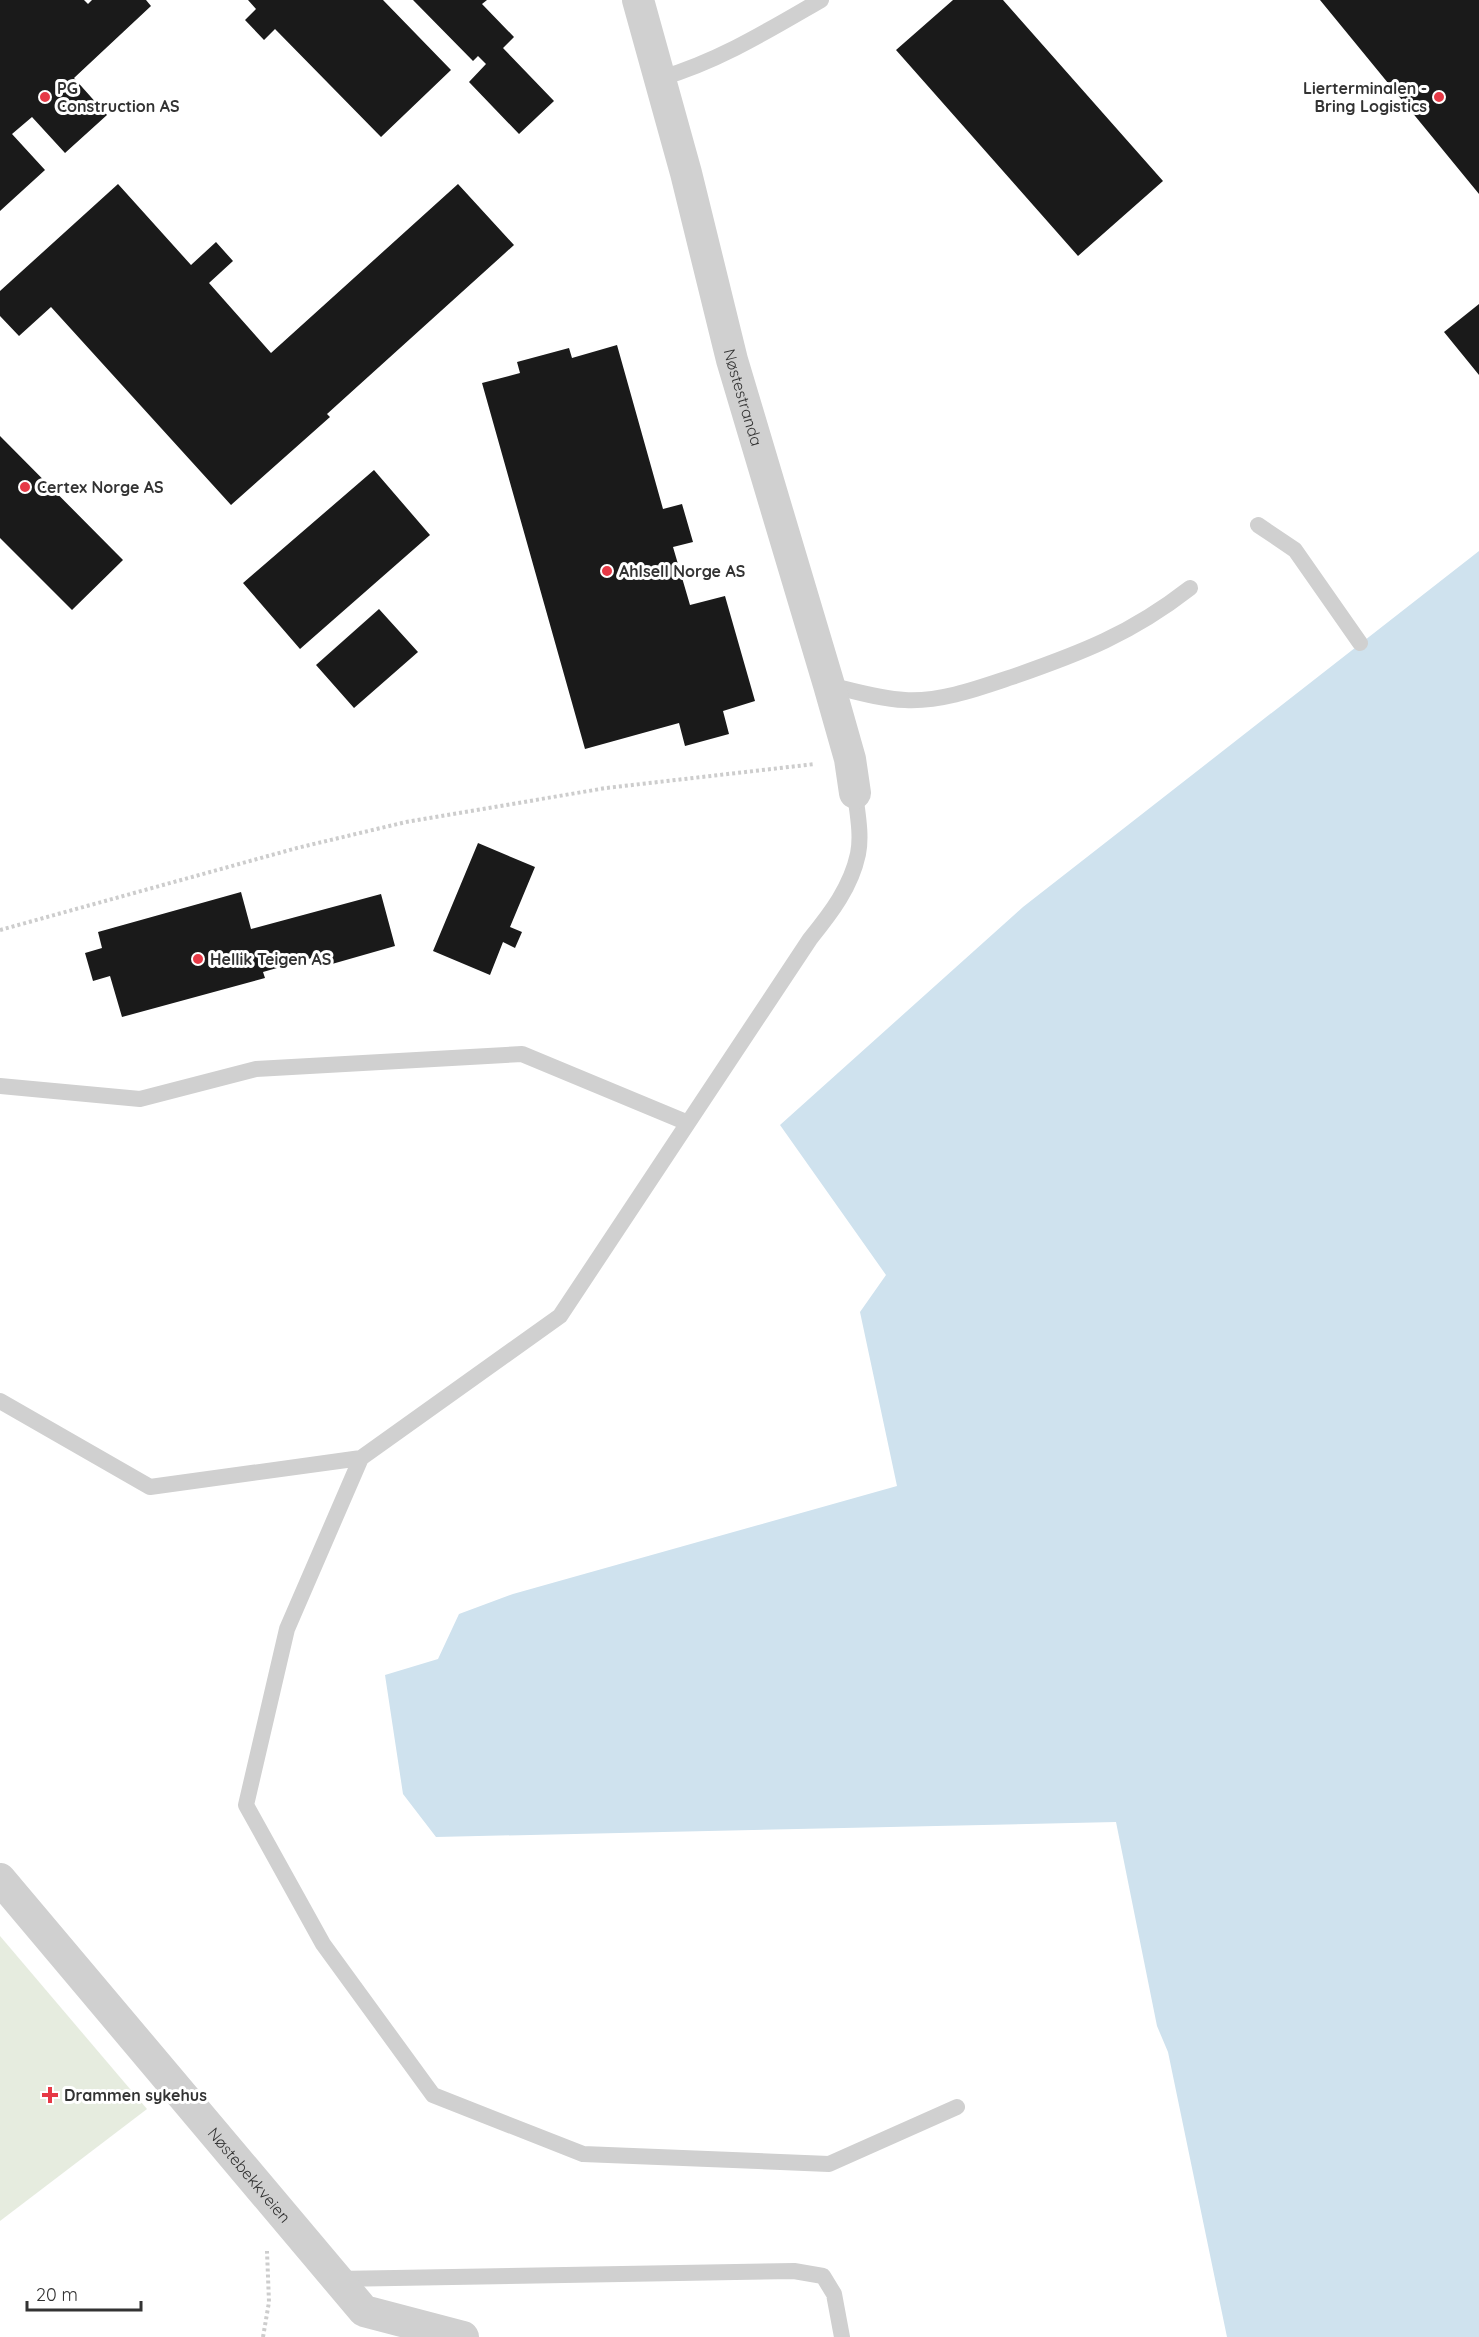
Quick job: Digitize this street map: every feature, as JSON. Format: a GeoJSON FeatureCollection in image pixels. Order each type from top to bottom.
{"type":"FeatureCollection","features":[{"type":"Feature","properties":{"kind":"street","name":"Nøstestranda"},"geometry":{"type":"LineString","coordinates":[[638,0],[662,78],[732,360],[829,685],[850,759],[855,793]]}},
{"type":"Feature","properties":{"kind":"street","name":"Nøstebekkveien"},"geometry":{"type":"LineString","coordinates":[[0,1879],[364,2311],[463,2337]]}},
{"type":"Feature","properties":{"kind":"lane"},"geometry":{"type":"LineString","coordinates":[[662,78],[714,59],[749,42],[821,0]]}},
{"type":"Feature","properties":{"kind":"lane"},"geometry":{"type":"LineString","coordinates":[[1258,525],[1295,550],[1360,644]]}},
{"type":"Feature","properties":{"kind":"lane"},"geometry":{"type":"LineString","coordinates":[[829,685],[906,700],[924,699],[981,688],[1080,654],[1159,612],[1190,588]]}},
{"type":"Feature","properties":{"kind":"lane"},"geometry":{"type":"LineString","coordinates":[[0,1401],[150,1486],[361,1458],[560,1316],[850,881],[858,852],[855,793]]}},
{"type":"Feature","properties":{"kind":"lane"},"geometry":{"type":"LineString","coordinates":[[0,1086],[140,1099],[256,1069],[522,1054],[688,1123]]}},
{"type":"Feature","properties":{"kind":"lane"},"geometry":{"type":"LineString","coordinates":[[361,1458],[288,1629],[246,1805],[323,1944],[433,2095],[583,2154],[829,2164],[957,2108]]}},
{"type":"Feature","properties":{"kind":"lane"},"geometry":{"type":"LineString","coordinates":[[336,2279],[794,2271],[823,2276],[834,2294],[842,2337]]}},
{"type":"Feature","properties":{"kind":"path"},"geometry":{"type":"LineString","coordinates":[[0,930],[286,851],[406,822],[606,788],[723,776],[850,759]]}},
{"type":"Feature","properties":{"kind":"path"},"geometry":{"type":"LineString","coordinates":[[263,2337],[269,2302],[267,2247]]}},
{"type":"Feature","properties":{"kind":"shaded area"},"geometry":{"type":"Polygon","coordinates":[[[0,1936],[147,2109],[0,2221],[0,1936]]]}},
{"type":"Feature","properties":{"kind":"water"},"geometry":{"type":"Polygon","coordinates":[[[1479,551],[1479,2337],[1227,2337],[1168,2052],[1157,2026],[1116,1822],[436,1837],[403,1794],[385,1675],[438,1659],[459,1614],[513,1594],[897,1486],[860,1312],[886,1275],[780,1125],[1023,907],[1479,551]]]}},
{"type":"Feature","properties":{"kind":"building","name":"PG Construction AS"},"geometry":{"type":"Polygon","coordinates":[[[0,0],[84,0],[88,4],[92,0],[146,0],[151,6],[74,78],[107,115],[65,153],[32,117],[12,134],[45,170],[0,211],[0,0]]]}},
{"type":"Feature","properties":{"kind":"building"},"geometry":{"type":"Polygon","coordinates":[[[248,0],[383,0],[451,70],[381,137],[275,29],[264,40],[245,20],[256,9],[248,0]]]}},
{"type":"Feature","properties":{"kind":"building"},"geometry":{"type":"Polygon","coordinates":[[[413,0],[487,0],[482,4],[514,37],[503,48],[554,101],[519,134],[469,82],[486,64],[478,56],[473,61],[413,0]]]}},
{"type":"Feature","properties":{"kind":"building"},"geometry":{"type":"Polygon","coordinates":[[[953,0],[1003,0],[1163,181],[1078,256],[896,50],[953,0]]]}},
{"type":"Feature","properties":{"kind":"building","name":"Lierterminalen - Bring Logistics"},"geometry":{"type":"Polygon","coordinates":[[[1320,0],[1479,0],[1479,194],[1320,0]]]}},
{"type":"Feature","properties":{"kind":"building"},"geometry":{"type":"Polygon","coordinates":[[[118,184],[191,265],[216,242],[233,261],[209,283],[271,353],[458,184],[514,245],[327,414],[330,417],[231,505],[51,307],[19,336],[0,316],[0,291],[118,184]]]}},
{"type":"Feature","properties":{"kind":"building"},"geometry":{"type":"Polygon","coordinates":[[[1479,304],[1479,375],[1444,332],[1479,304]]]}},
{"type":"Feature","properties":{"kind":"building","name":"Ahlsell Norge AS"},"geometry":{"type":"Polygon","coordinates":[[[617,345],[663,509],[682,504],[693,542],[673,547],[690,605],[725,596],[755,701],[723,711],[729,734],[685,746],[679,723],[585,749],[482,383],[520,373],[517,362],[569,348],[572,358],[617,345]]]}},
{"type":"Feature","properties":{"kind":"building","name":"Certex Norge AS"},"geometry":{"type":"Polygon","coordinates":[[[0,436],[123,560],[72,610],[0,538],[0,436]]]}},
{"type":"Feature","properties":{"kind":"building"},"geometry":{"type":"Polygon","coordinates":[[[374,470],[430,535],[300,649],[243,583],[374,470]]]}},
{"type":"Feature","properties":{"kind":"building"},"geometry":{"type":"Polygon","coordinates":[[[379,609],[418,652],[354,708],[316,665],[379,609]]]}},
{"type":"Feature","properties":{"kind":"building"},"geometry":{"type":"Polygon","coordinates":[[[478,843],[535,867],[510,927],[522,932],[515,948],[503,942],[490,975],[433,951],[478,843]]]}},
{"type":"Feature","properties":{"kind":"building","name":"Hellik Teigen AS"},"geometry":{"type":"Polygon","coordinates":[[[241,892],[251,929],[381,894],[395,946],[332,964],[329,953],[263,972],[265,978],[122,1017],[110,976],[93,981],[85,953],[102,948],[98,932],[241,892]]]}},
{"type":"Feature","properties":{"kind":"place","name":"PG Construction AS"},"geometry":{"type":"Point","coordinates":[45,97]}},
{"type":"Feature","properties":{"kind":"place","name":"Lierterminalen - Bring Logistics"},"geometry":{"type":"Point","coordinates":[1439,97]}},
{"type":"Feature","properties":{"kind":"place","name":"Certex Norge AS"},"geometry":{"type":"Point","coordinates":[25,487]}},
{"type":"Feature","properties":{"kind":"place","name":"Ahlsell Norge AS"},"geometry":{"type":"Point","coordinates":[607,571]}},
{"type":"Feature","properties":{"kind":"place","name":"Hellik Teigen AS"},"geometry":{"type":"Point","coordinates":[198,959]}},
{"type":"Feature","properties":{"kind":"place","name":"Drammen sykehus"},"geometry":{"type":"Point","coordinates":[50,2095]}}]}
